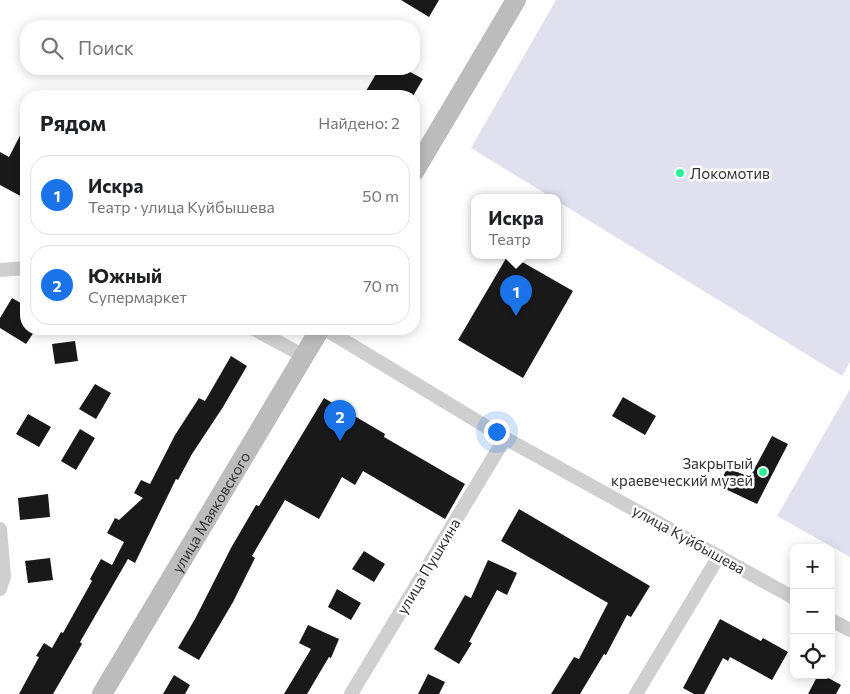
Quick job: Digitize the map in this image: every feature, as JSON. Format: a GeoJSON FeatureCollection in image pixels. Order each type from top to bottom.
{"type":"FeatureCollection","features":[{"type":"Feature","properties":{"kind":"main road"},"geometry":{"type":"LineString","coordinates":[[420,162],[516,0]]}},
{"type":"Feature","properties":{"kind":"main road","name":"улица Маяковского"},"geometry":{"type":"LineString","coordinates":[[102,694],[316,335]]}},
{"type":"Feature","properties":{"kind":"street"},"geometry":{"type":"LineString","coordinates":[[0,270],[20,268]]}},
{"type":"Feature","properties":{"kind":"street"},"geometry":{"type":"LineString","coordinates":[[265,335],[304,356]]}},
{"type":"Feature","properties":{"kind":"street","name":"улица Куйбышева"},"geometry":{"type":"LineString","coordinates":[[335,335],[505,438],[790,596]]}},
{"type":"Feature","properties":{"kind":"street","name":"улица Пушкина"},"geometry":{"type":"LineString","coordinates":[[351,694],[505,438]]}},
{"type":"Feature","properties":{"kind":"street"},"geometry":{"type":"LineString","coordinates":[[0,529],[4,576],[0,589]]}},
{"type":"Feature","properties":{"kind":"street"},"geometry":{"type":"LineString","coordinates":[[636,694],[719,556]]}},
{"type":"Feature","properties":{"kind":"street"},"geometry":{"type":"LineString","coordinates":[[835,622],[850,630]]}},
{"type":"Feature","properties":{"kind":"shaded area","name":"Локомотив"},"geometry":{"type":"Polygon","coordinates":[[[556,0],[850,0],[850,362],[842,376],[561,203],[561,194],[546,194],[471,148],[556,0]]]}},
{"type":"Feature","properties":{"kind":"shaded area"},"geometry":{"type":"Polygon","coordinates":[[[850,389],[850,557],[835,549],[835,544],[827,544],[777,516],[850,389]]]}},
{"type":"Feature","properties":{"kind":"building"},"geometry":{"type":"Polygon","coordinates":[[[401,0],[439,0],[429,17],[401,0]]]}},
{"type":"Feature","properties":{"kind":"building"},"geometry":{"type":"Polygon","coordinates":[[[375,75],[416,75],[423,79],[417,90],[367,90],[375,75]]]}},
{"type":"Feature","properties":{"kind":"building"},"geometry":{"type":"Polygon","coordinates":[[[20,136],[20,196],[0,185],[0,152],[9,157],[20,136]]]}},
{"type":"Feature","properties":{"kind":"building"},"geometry":{"type":"Polygon","coordinates":[[[506,259],[517,259],[573,291],[523,378],[458,340],[506,259]]]}},
{"type":"Feature","properties":{"kind":"building"},"geometry":{"type":"Polygon","coordinates":[[[12,298],[20,303],[20,335],[32,335],[26,344],[0,328],[0,318],[12,298]]]}},
{"type":"Feature","properties":{"kind":"building"},"geometry":{"type":"Polygon","coordinates":[[[75,341],[78,361],[55,364],[52,344],[75,341]]]}},
{"type":"Feature","properties":{"kind":"building"},"geometry":{"type":"Polygon","coordinates":[[[231,356],[247,366],[178,480],[176,479],[135,563],[128,559],[80,642],[82,644],[53,694],[19,694],[39,657],[36,656],[44,643],[52,648],[61,632],[63,633],[92,581],[90,579],[101,559],[112,565],[124,542],[107,533],[115,518],[119,520],[143,498],[134,493],[141,480],[150,484],[175,435],[199,398],[205,401],[231,356]]]}},
{"type":"Feature","properties":{"kind":"building"},"geometry":{"type":"Polygon","coordinates":[[[95,384],[111,393],[96,419],[79,409],[95,384]]]}},
{"type":"Feature","properties":{"kind":"building"},"geometry":{"type":"Polygon","coordinates":[[[623,397],[656,416],[645,435],[612,416],[623,397]]]}},
{"type":"Feature","properties":{"kind":"building"},"geometry":{"type":"Polygon","coordinates":[[[324,398],[385,434],[384,437],[465,484],[445,519],[363,471],[355,485],[342,477],[319,519],[285,500],[252,556],[255,558],[233,602],[199,660],[178,648],[256,505],[259,506],[324,398]]]}},
{"type":"Feature","properties":{"kind":"building"},"geometry":{"type":"Polygon","coordinates":[[[28,414],[51,427],[39,447],[16,434],[28,414]]]}},
{"type":"Feature","properties":{"kind":"building"},"geometry":{"type":"Polygon","coordinates":[[[80,429],[95,438],[76,470],[61,461],[80,429]]]}},
{"type":"Feature","properties":{"kind":"building","name":"Закрытый краевеческий музей"},"geometry":{"type":"Polygon","coordinates":[[[772,436],[788,444],[757,504],[719,486],[727,468],[750,477],[772,436]]]}},
{"type":"Feature","properties":{"kind":"building"},"geometry":{"type":"Polygon","coordinates":[[[48,494],[50,517],[20,520],[18,498],[48,494]]]}},
{"type":"Feature","properties":{"kind":"building"},"geometry":{"type":"Polygon","coordinates":[[[519,509],[650,586],[631,617],[627,615],[606,655],[604,654],[580,694],[551,694],[574,657],[579,659],[608,603],[501,541],[519,509]]]}},
{"type":"Feature","properties":{"kind":"building"},"geometry":{"type":"Polygon","coordinates":[[[364,551],[385,564],[374,582],[352,569],[364,551]]]}},
{"type":"Feature","properties":{"kind":"building"},"geometry":{"type":"Polygon","coordinates":[[[50,558],[53,580],[28,583],[25,561],[50,558]]]}},
{"type":"Feature","properties":{"kind":"building"},"geometry":{"type":"Polygon","coordinates":[[[488,560],[517,573],[507,595],[497,590],[469,642],[472,643],[459,664],[434,649],[465,595],[471,598],[488,560]]]}},
{"type":"Feature","properties":{"kind":"building"},"geometry":{"type":"Polygon","coordinates":[[[337,589],[361,603],[351,620],[328,607],[337,589]]]}},
{"type":"Feature","properties":{"kind":"building"},"geometry":{"type":"Polygon","coordinates":[[[720,619],[761,641],[763,638],[788,652],[772,680],[730,657],[728,661],[723,658],[704,694],[694,694],[683,688],[720,619]]]}},
{"type":"Feature","properties":{"kind":"building"},"geometry":{"type":"Polygon","coordinates":[[[308,625],[339,639],[331,658],[329,657],[307,694],[284,694],[311,649],[299,643],[308,625]]]}},
{"type":"Feature","properties":{"kind":"building"},"geometry":{"type":"Polygon","coordinates":[[[428,674],[445,682],[439,694],[418,694],[428,674]]]}},
{"type":"Feature","properties":{"kind":"building"},"geometry":{"type":"Polygon","coordinates":[[[174,675],[190,685],[185,694],[163,694],[174,675]]]}},
{"type":"Feature","properties":{"kind":"building"},"geometry":{"type":"Polygon","coordinates":[[[816,679],[830,679],[841,685],[836,694],[808,694],[816,679]]]}},
{"type":"Feature","properties":{"kind":"place","name":"Локомотив"},"geometry":{"type":"Point","coordinates":[680,173]}},
{"type":"Feature","properties":{"kind":"place","name":"Искра"},"geometry":{"type":"Point","coordinates":[516,316]}},
{"type":"Feature","properties":{"kind":"place","name":"Южный"},"geometry":{"type":"Point","coordinates":[340,441]}},
{"type":"Feature","properties":{"kind":"place","name":"Закрытый краевеческий музей"},"geometry":{"type":"Point","coordinates":[763,472]}}]}
